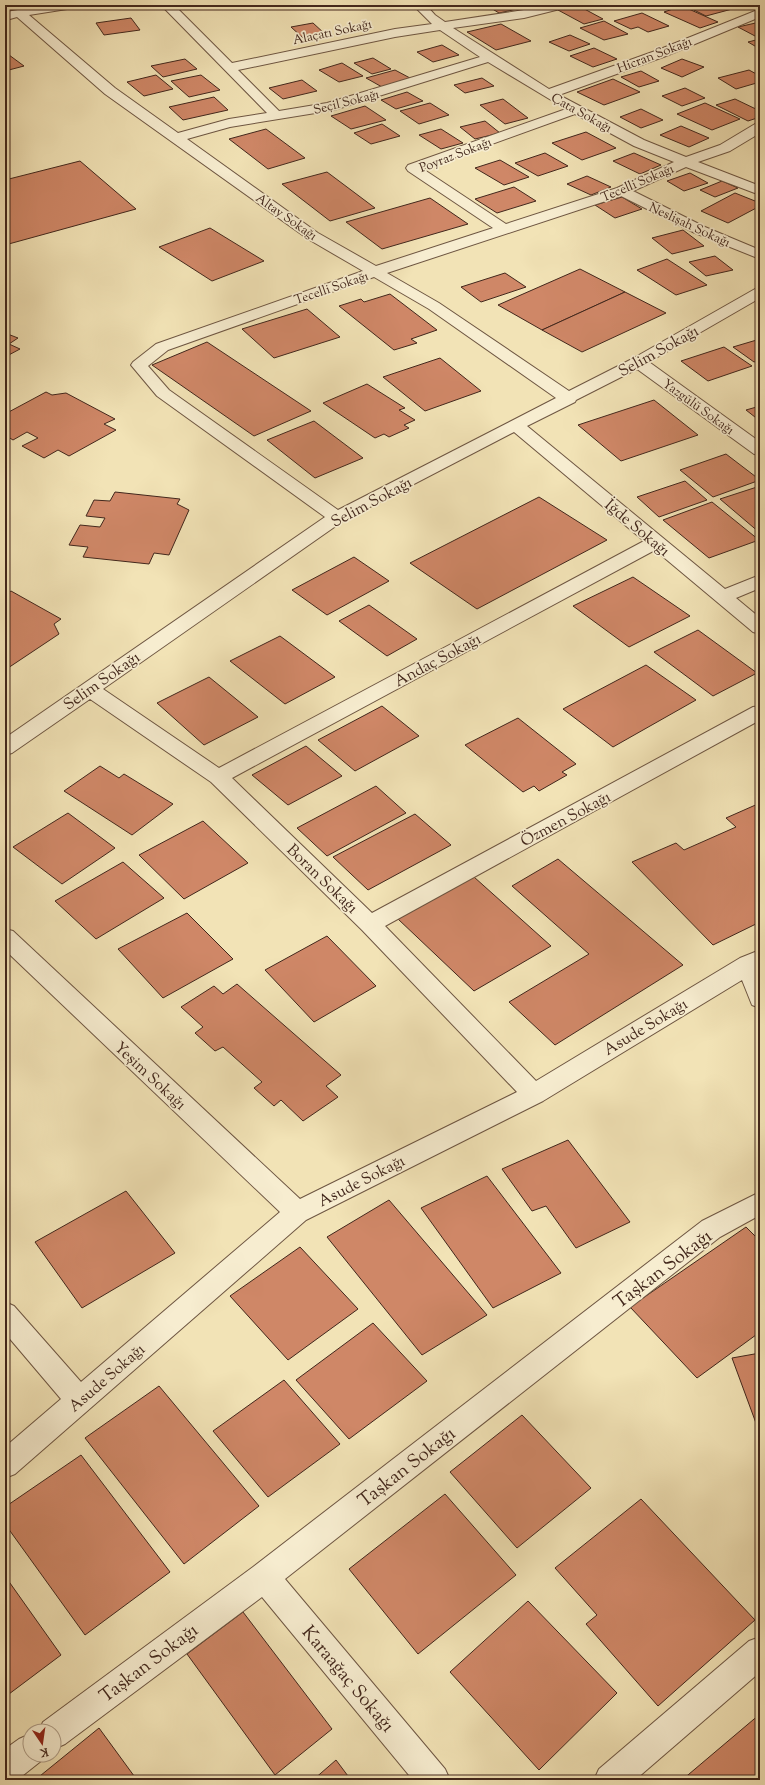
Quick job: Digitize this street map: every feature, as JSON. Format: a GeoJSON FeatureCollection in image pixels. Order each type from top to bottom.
{"type":"FeatureCollection","features":[{"type":"Feature","properties":{"kind":"street"},"geometry":{"type":"LineString","coordinates":[[12,14],[67,5]]}},
{"type":"Feature","properties":{"kind":"street"},"geometry":{"type":"LineString","coordinates":[[167,5],[276,115]]}},
{"type":"Feature","properties":{"kind":"street","name":"Çata Sokağı"},"geometry":{"type":"LineString","coordinates":[[419,5],[431,18],[444,27],[489,58],[548,94],[639,143],[760,191]]}},
{"type":"Feature","properties":{"kind":"street","name":"Alaçatı Sokağı"},"geometry":{"type":"LineString","coordinates":[[228,68],[395,33],[444,27],[524,14],[560,5]]}},
{"type":"Feature","properties":{"kind":"street","name":"Hicran Sokağı"},"geometry":{"type":"LineString","coordinates":[[548,94],[662,52],[760,13]]}},
{"type":"Feature","properties":{"kind":"street","name":"Altay Sokağı"},"geometry":{"type":"LineString","coordinates":[[12,14],[110,91],[313,236],[377,271],[434,306],[569,398]]}},
{"type":"Feature","properties":{"kind":"street","name":"Seçil Sokağı"},"geometry":{"type":"LineString","coordinates":[[177,138],[229,123],[329,107],[489,58]]}},
{"type":"Feature","properties":{"kind":"street","name":"Poyraz Sokağı"},"geometry":{"type":"LineString","coordinates":[[505,230],[413,168],[577,109]]}},
{"type":"Feature","properties":{"kind":"street","name":"Tecelli Sokağı"},"geometry":{"type":"LineString","coordinates":[[337,517],[163,393],[139,365],[162,347],[377,271],[622,191],[687,161],[725,148],[760,128]]}},
{"type":"Feature","properties":{"kind":"street","name":"Neslişah Sokağı"},"geometry":{"type":"LineString","coordinates":[[622,191],[700,230],[760,255]]}},
{"type":"Feature","properties":{"kind":"street","name":"Selim Sokağı"},"geometry":{"type":"LineString","coordinates":[[5,748],[337,517],[517,426],[758,296]]}},
{"type":"Feature","properties":{"kind":"street","name":"Yazgülü Sokağı"},"geometry":{"type":"LineString","coordinates":[[638,362],[760,450]]}},
{"type":"Feature","properties":{"kind":"street","name":"İğde Sokağı"},"geometry":{"type":"LineString","coordinates":[[517,426],[760,628]]}},
{"type":"Feature","properties":{"kind":"street","name":"Andaç Sokağı"},"geometry":{"type":"LineString","coordinates":[[218,777],[656,542]]}},
{"type":"Feature","properties":{"kind":"street"},"geometry":{"type":"LineString","coordinates":[[722,597],[760,581]]}},
{"type":"Feature","properties":{"kind":"street","name":"Boran Sokağı"},"geometry":{"type":"LineString","coordinates":[[89,689],[218,777],[370,924],[534,1094]]}},
{"type":"Feature","properties":{"kind":"street","name":"Özmen Sokağı"},"geometry":{"type":"LineString","coordinates":[[370,924],[760,712]]}},
{"type":"Feature","properties":{"kind":"street","name":"Yeşim Sokağı"},"geometry":{"type":"LineString","coordinates":[[5,937],[296,1212]]}},
{"type":"Feature","properties":{"kind":"street"},"geometry":{"type":"LineString","coordinates":[[754,961],[760,1000]]}},
{"type":"Feature","properties":{"kind":"street","name":"Asude Sokağı"},"geometry":{"type":"LineString","coordinates":[[5,1465],[296,1212],[534,1094],[754,961]]}},
{"type":"Feature","properties":{"kind":"street","name":"Taşkan Sokağı"},"geometry":{"type":"LineString","coordinates":[[62,1727],[264,1576],[711,1229],[760,1203]]}},
{"type":"Feature","properties":{"kind":"street"},"geometry":{"type":"LineString","coordinates":[[5,1314],[79,1400]]}},
{"type":"Feature","properties":{"kind":"street","name":"Karaağaç Sokağı"},"geometry":{"type":"LineString","coordinates":[[264,1576],[434,1780]]}},
{"type":"Feature","properties":{"kind":"street"},"geometry":{"type":"LineString","coordinates":[[610,1780],[760,1652]]}},
{"type":"Feature","properties":{"kind":"street"},"geometry":{"type":"LineString","coordinates":[[5,1769],[22,1756]]}},
{"type":"Feature","properties":{"kind":"building"},"geometry":{"type":"Polygon","coordinates":[[[486,5],[530,5],[531,6],[499,13],[486,5]]]}},
{"type":"Feature","properties":{"kind":"building"},"geometry":{"type":"Polygon","coordinates":[[[577,5],[603,19],[584,24],[558,10],[577,5]]]}},
{"type":"Feature","properties":{"kind":"building"},"geometry":{"type":"Polygon","coordinates":[[[684,5],[731,5],[736,8],[706,16],[684,5]]]}},
{"type":"Feature","properties":{"kind":"building"},"geometry":{"type":"Polygon","coordinates":[[[682,6],[718,22],[700,28],[664,12],[682,6]]]}},
{"type":"Feature","properties":{"kind":"building"},"geometry":{"type":"Polygon","coordinates":[[[642,13],[669,26],[648,32],[638,27],[631,29],[614,21],[642,13]]]}},
{"type":"Feature","properties":{"kind":"building"},"geometry":{"type":"Polygon","coordinates":[[[131,18],[140,30],[104,35],[96,23],[131,18]]]}},
{"type":"Feature","properties":{"kind":"building"},"geometry":{"type":"Polygon","coordinates":[[[604,21],[628,34],[604,40],[580,28],[604,21]]]}},
{"type":"Feature","properties":{"kind":"building"},"geometry":{"type":"Polygon","coordinates":[[[760,22],[760,35],[755,36],[738,27],[760,22]]]}},
{"type":"Feature","properties":{"kind":"building"},"geometry":{"type":"Polygon","coordinates":[[[313,23],[325,34],[303,38],[291,27],[313,23]]]}},
{"type":"Feature","properties":{"kind":"building"},"geometry":{"type":"Polygon","coordinates":[[[501,24],[531,41],[496,50],[467,32],[501,24]]]}},
{"type":"Feature","properties":{"kind":"building"},"geometry":{"type":"Polygon","coordinates":[[[570,35],[590,44],[569,51],[549,42],[570,35]]]}},
{"type":"Feature","properties":{"kind":"building"},"geometry":{"type":"Polygon","coordinates":[[[760,39],[760,49],[748,42],[760,39]]]}},
{"type":"Feature","properties":{"kind":"building"},"geometry":{"type":"Polygon","coordinates":[[[442,45],[459,55],[433,62],[417,52],[442,45]]]}},
{"type":"Feature","properties":{"kind":"building"},"geometry":{"type":"Polygon","coordinates":[[[594,48],[617,59],[593,67],[570,56],[594,48]]]}},
{"type":"Feature","properties":{"kind":"building"},"geometry":{"type":"Polygon","coordinates":[[[5,52],[24,66],[5,71],[5,52]]]}},
{"type":"Feature","properties":{"kind":"building"},"geometry":{"type":"Polygon","coordinates":[[[373,58],[391,69],[372,74],[354,63],[373,58]]]}},
{"type":"Feature","properties":{"kind":"building"},"geometry":{"type":"Polygon","coordinates":[[[185,59],[197,69],[163,77],[151,66],[185,59]]]}},
{"type":"Feature","properties":{"kind":"building"},"geometry":{"type":"Polygon","coordinates":[[[682,59],[704,67],[682,77],[661,68],[682,59]]]}},
{"type":"Feature","properties":{"kind":"building"},"geometry":{"type":"Polygon","coordinates":[[[342,63],[363,76],[339,82],[319,70],[342,63]]]}},
{"type":"Feature","properties":{"kind":"building"},"geometry":{"type":"Polygon","coordinates":[[[395,70],[410,78],[382,87],[366,78],[395,70]]]}},
{"type":"Feature","properties":{"kind":"building"},"geometry":{"type":"Polygon","coordinates":[[[749,70],[760,76],[760,82],[736,89],[718,78],[749,70]]]}},
{"type":"Feature","properties":{"kind":"building"},"geometry":{"type":"Polygon","coordinates":[[[641,71],[659,81],[639,87],[621,77],[641,71]]]}},
{"type":"Feature","properties":{"kind":"building"},"geometry":{"type":"Polygon","coordinates":[[[156,75],[173,89],[144,96],[127,82],[156,75]]]}},
{"type":"Feature","properties":{"kind":"building"},"geometry":{"type":"Polygon","coordinates":[[[201,75],[220,90],[189,97],[171,81],[201,75]]]}},
{"type":"Feature","properties":{"kind":"building"},"geometry":{"type":"Polygon","coordinates":[[[482,78],[494,86],[465,93],[454,85],[482,78]]]}},
{"type":"Feature","properties":{"kind":"building"},"geometry":{"type":"Polygon","coordinates":[[[613,79],[640,92],[604,105],[577,92],[613,79]]]}},
{"type":"Feature","properties":{"kind":"building"},"geometry":{"type":"Polygon","coordinates":[[[302,80],[317,91],[283,99],[269,88],[302,80]]]}},
{"type":"Feature","properties":{"kind":"building"},"geometry":{"type":"Polygon","coordinates":[[[685,88],[705,98],[682,106],[662,96],[685,88]]]}},
{"type":"Feature","properties":{"kind":"building"},"geometry":{"type":"Polygon","coordinates":[[[407,92],[423,101],[396,109],[381,100],[407,92]]]}},
{"type":"Feature","properties":{"kind":"building"},"geometry":{"type":"Polygon","coordinates":[[[214,97],[228,110],[183,120],[169,107],[214,97]]]}},
{"type":"Feature","properties":{"kind":"building"},"geometry":{"type":"Polygon","coordinates":[[[503,99],[528,118],[505,124],[480,105],[503,99]]]}},
{"type":"Feature","properties":{"kind":"building"},"geometry":{"type":"Polygon","coordinates":[[[735,99],[760,111],[760,117],[748,121],[716,105],[735,99]]]}},
{"type":"Feature","properties":{"kind":"building"},"geometry":{"type":"Polygon","coordinates":[[[430,103],[449,115],[419,124],[400,111],[430,103]]]}},
{"type":"Feature","properties":{"kind":"building"},"geometry":{"type":"Polygon","coordinates":[[[705,103],[740,119],[712,130],[677,114],[705,103]]]}},
{"type":"Feature","properties":{"kind":"building"},"geometry":{"type":"Polygon","coordinates":[[[365,106],[386,120],[351,129],[331,116],[365,106]]]}},
{"type":"Feature","properties":{"kind":"building"},"geometry":{"type":"Polygon","coordinates":[[[641,109],[663,120],[641,128],[620,117],[641,109]]]}},
{"type":"Feature","properties":{"kind":"building"},"geometry":{"type":"Polygon","coordinates":[[[485,121],[500,133],[475,139],[460,127],[485,121]]]}},
{"type":"Feature","properties":{"kind":"building"},"geometry":{"type":"Polygon","coordinates":[[[382,124],[400,136],[371,144],[354,133],[382,124]]]}},
{"type":"Feature","properties":{"kind":"building"},"geometry":{"type":"Polygon","coordinates":[[[681,126],[709,138],[689,147],[660,135],[681,126]]]}},
{"type":"Feature","properties":{"kind":"building"},"geometry":{"type":"Polygon","coordinates":[[[266,129],[305,158],[268,169],[229,139],[266,129]]]}},
{"type":"Feature","properties":{"kind":"building"},"geometry":{"type":"Polygon","coordinates":[[[441,129],[463,143],[441,149],[419,135],[441,129]]]}},
{"type":"Feature","properties":{"kind":"building"},"geometry":{"type":"Polygon","coordinates":[[[586,132],[616,148],[582,160],[552,143],[586,132]]]}},
{"type":"Feature","properties":{"kind":"building"},"geometry":{"type":"Polygon","coordinates":[[[545,153],[568,166],[538,176],[515,163],[545,153]]]}},
{"type":"Feature","properties":{"kind":"building"},"geometry":{"type":"Polygon","coordinates":[[[634,153],[661,165],[640,174],[613,161],[634,153]]]}},
{"type":"Feature","properties":{"kind":"building"},"geometry":{"type":"Polygon","coordinates":[[[500,160],[529,177],[504,185],[475,168],[500,160]]]}},
{"type":"Feature","properties":{"kind":"building"},"geometry":{"type":"Polygon","coordinates":[[[80,161],[136,209],[5,245],[5,180],[80,161]]]}},
{"type":"Feature","properties":{"kind":"building"},"geometry":{"type":"Polygon","coordinates":[[[327,172],[375,208],[330,221],[282,184],[327,172]]]}},
{"type":"Feature","properties":{"kind":"building"},"geometry":{"type":"Polygon","coordinates":[[[690,173],[708,183],[684,191],[667,181],[690,173]]]}},
{"type":"Feature","properties":{"kind":"building"},"geometry":{"type":"Polygon","coordinates":[[[587,176],[611,187],[591,195],[567,184],[587,176]]]}},
{"type":"Feature","properties":{"kind":"building"},"geometry":{"type":"Polygon","coordinates":[[[722,181],[738,188],[715,197],[700,190],[722,181]]]}},
{"type":"Feature","properties":{"kind":"building"},"geometry":{"type":"Polygon","coordinates":[[[514,187],[536,201],[497,213],[475,199],[514,187]]]}},
{"type":"Feature","properties":{"kind":"building"},"geometry":{"type":"Polygon","coordinates":[[[735,193],[760,203],[760,206],[728,223],[701,211],[735,193]]]}},
{"type":"Feature","properties":{"kind":"building"},"geometry":{"type":"Polygon","coordinates":[[[622,197],[642,209],[615,218],[595,205],[622,197]]]}},
{"type":"Feature","properties":{"kind":"building"},"geometry":{"type":"Polygon","coordinates":[[[430,198],[468,224],[382,249],[346,222],[430,198]]]}},
{"type":"Feature","properties":{"kind":"building"},"geometry":{"type":"Polygon","coordinates":[[[210,228],[264,261],[212,281],[159,247],[210,228]]]}},
{"type":"Feature","properties":{"kind":"building"},"geometry":{"type":"Polygon","coordinates":[[[683,230],[704,246],[672,254],[652,238],[683,230]]]}},
{"type":"Feature","properties":{"kind":"building"},"geometry":{"type":"Polygon","coordinates":[[[715,256],[733,270],[706,276],[689,262],[715,256]]]}},
{"type":"Feature","properties":{"kind":"building"},"geometry":{"type":"Polygon","coordinates":[[[667,259],[707,285],[676,295],[637,270],[667,259]]]}},
{"type":"Feature","properties":{"kind":"building"},"geometry":{"type":"Polygon","coordinates":[[[580,269],[625,292],[542,330],[498,305],[580,269]]]}},
{"type":"Feature","properties":{"kind":"building"},"geometry":{"type":"Polygon","coordinates":[[[505,273],[526,287],[481,302],[461,287],[505,273]]]}},
{"type":"Feature","properties":{"kind":"building"},"geometry":{"type":"Polygon","coordinates":[[[625,292],[666,313],[582,352],[542,330],[625,292]]]}},
{"type":"Feature","properties":{"kind":"building"},"geometry":{"type":"Polygon","coordinates":[[[390,294],[437,330],[411,339],[417,343],[394,350],[339,306],[361,299],[364,302],[390,294]]]}},
{"type":"Feature","properties":{"kind":"building"},"geometry":{"type":"Polygon","coordinates":[[[307,309],[340,337],[274,358],[242,329],[307,309]]]}},
{"type":"Feature","properties":{"kind":"building"},"geometry":{"type":"Polygon","coordinates":[[[5,333],[18,338],[9,344],[20,349],[5,357],[5,333]]]}},
{"type":"Feature","properties":{"kind":"building"},"geometry":{"type":"Polygon","coordinates":[[[760,339],[760,360],[754,362],[733,347],[760,339]]]}},
{"type":"Feature","properties":{"kind":"building"},"geometry":{"type":"Polygon","coordinates":[[[207,342],[311,411],[254,436],[152,365],[207,342]]]}},
{"type":"Feature","properties":{"kind":"building"},"geometry":{"type":"Polygon","coordinates":[[[724,347],[752,366],[708,381],[681,361],[724,347]]]}},
{"type":"Feature","properties":{"kind":"building"},"geometry":{"type":"Polygon","coordinates":[[[440,358],[481,391],[425,411],[383,377],[440,358]]]}},
{"type":"Feature","properties":{"kind":"building"},"geometry":{"type":"Polygon","coordinates":[[[367,384],[405,408],[399,410],[415,420],[404,425],[409,428],[389,437],[384,434],[375,438],[323,403],[367,384]]]}},
{"type":"Feature","properties":{"kind":"building"},"geometry":{"type":"Polygon","coordinates":[[[46,392],[52,395],[66,393],[115,419],[104,424],[116,430],[69,456],[58,450],[44,458],[22,446],[38,438],[27,432],[13,440],[5,435],[5,424],[7,423],[5,422],[5,414],[46,392]]]}},
{"type":"Feature","properties":{"kind":"building"},"geometry":{"type":"Polygon","coordinates":[[[654,400],[698,435],[621,461],[578,425],[654,400]]]}},
{"type":"Feature","properties":{"kind":"building"},"geometry":{"type":"Polygon","coordinates":[[[760,406],[760,421],[746,410],[760,406]]]}},
{"type":"Feature","properties":{"kind":"building"},"geometry":{"type":"Polygon","coordinates":[[[314,421],[363,458],[315,478],[267,440],[314,421]]]}},
{"type":"Feature","properties":{"kind":"building"},"geometry":{"type":"Polygon","coordinates":[[[726,454],[760,480],[713,497],[680,470],[726,454]]]}},
{"type":"Feature","properties":{"kind":"building"},"geometry":{"type":"Polygon","coordinates":[[[685,481],[707,500],[659,517],[637,497],[685,481]]]}},
{"type":"Feature","properties":{"kind":"building"},"geometry":{"type":"Polygon","coordinates":[[[760,486],[760,533],[720,499],[760,486]]]}},
{"type":"Feature","properties":{"kind":"building"},"geometry":{"type":"Polygon","coordinates":[[[115,492],[180,499],[177,504],[189,510],[169,555],[154,553],[149,564],[83,557],[88,547],[69,545],[80,525],[100,527],[105,518],[86,516],[94,500],[110,501],[115,492]]]}},
{"type":"Feature","properties":{"kind":"building"},"geometry":{"type":"Polygon","coordinates":[[[539,497],[607,540],[477,609],[410,563],[539,497]]]}},
{"type":"Feature","properties":{"kind":"building"},"geometry":{"type":"Polygon","coordinates":[[[712,502],[759,540],[709,558],[663,520],[712,502]]]}},
{"type":"Feature","properties":{"kind":"building"},"geometry":{"type":"Polygon","coordinates":[[[354,557],[389,581],[327,615],[292,590],[354,557]]]}},
{"type":"Feature","properties":{"kind":"building"},"geometry":{"type":"Polygon","coordinates":[[[633,577],[690,616],[629,647],[573,606],[633,577]]]}},
{"type":"Feature","properties":{"kind":"building"},"geometry":{"type":"Polygon","coordinates":[[[11,591],[61,619],[54,624],[59,634],[5,670],[5,595],[11,591]]]}},
{"type":"Feature","properties":{"kind":"building"},"geometry":{"type":"Polygon","coordinates":[[[369,605],[417,639],[387,656],[339,621],[369,605]]]}},
{"type":"Feature","properties":{"kind":"building"},"geometry":{"type":"Polygon","coordinates":[[[698,630],[757,673],[713,696],[654,652],[698,630]]]}},
{"type":"Feature","properties":{"kind":"building"},"geometry":{"type":"Polygon","coordinates":[[[280,636],[335,677],[285,704],[230,661],[280,636]]]}},
{"type":"Feature","properties":{"kind":"building"},"geometry":{"type":"Polygon","coordinates":[[[646,665],[696,700],[613,747],[563,709],[646,665]]]}},
{"type":"Feature","properties":{"kind":"building"},"geometry":{"type":"Polygon","coordinates":[[[209,677],[258,717],[204,745],[157,703],[209,677]]]}},
{"type":"Feature","properties":{"kind":"building"},"geometry":{"type":"Polygon","coordinates":[[[382,706],[419,736],[355,771],[318,740],[382,706]]]}},
{"type":"Feature","properties":{"kind":"building"},"geometry":{"type":"Polygon","coordinates":[[[518,718],[576,764],[562,772],[567,775],[539,791],[534,786],[523,792],[465,745],[518,718]]]}},
{"type":"Feature","properties":{"kind":"building"},"geometry":{"type":"Polygon","coordinates":[[[306,746],[342,776],[288,805],[252,775],[306,746]]]}},
{"type":"Feature","properties":{"kind":"building"},"geometry":{"type":"Polygon","coordinates":[[[100,766],[119,778],[124,774],[173,804],[132,835],[64,791],[100,766]]]}},
{"type":"Feature","properties":{"kind":"building"},"geometry":{"type":"Polygon","coordinates":[[[376,786],[406,813],[327,856],[297,828],[376,786]]]}},
{"type":"Feature","properties":{"kind":"building"},"geometry":{"type":"Polygon","coordinates":[[[760,803],[760,922],[713,945],[632,862],[676,843],[684,850],[736,827],[726,818],[760,803]]]}},
{"type":"Feature","properties":{"kind":"building"},"geometry":{"type":"Polygon","coordinates":[[[68,813],[115,848],[62,884],[13,847],[68,813]]]}},
{"type":"Feature","properties":{"kind":"building"},"geometry":{"type":"Polygon","coordinates":[[[415,814],[451,845],[368,890],[333,857],[415,814]]]}},
{"type":"Feature","properties":{"kind":"building"},"geometry":{"type":"Polygon","coordinates":[[[203,821],[248,863],[184,899],[139,855],[203,821]]]}},
{"type":"Feature","properties":{"kind":"building"},"geometry":{"type":"Polygon","coordinates":[[[558,859],[683,965],[555,1045],[509,1002],[589,954],[512,886],[558,859]]]}},
{"type":"Feature","properties":{"kind":"building"},"geometry":{"type":"Polygon","coordinates":[[[123,862],[164,898],[96,939],[55,901],[123,862]]]}},
{"type":"Feature","properties":{"kind":"building"},"geometry":{"type":"Polygon","coordinates":[[[474,877],[551,946],[474,991],[398,919],[474,877]]]}},
{"type":"Feature","properties":{"kind":"building"},"geometry":{"type":"Polygon","coordinates":[[[187,913],[233,959],[163,998],[118,949],[187,913]]]}},
{"type":"Feature","properties":{"kind":"building"},"geometry":{"type":"Polygon","coordinates":[[[327,936],[376,986],[314,1022],[265,970],[327,936]]]}},
{"type":"Feature","properties":{"kind":"building"},"geometry":{"type":"Polygon","coordinates":[[[237,984],[341,1075],[326,1086],[338,1097],[303,1121],[281,1100],[274,1106],[254,1088],[262,1082],[223,1047],[215,1051],[195,1033],[203,1027],[181,1007],[214,986],[223,994],[237,984]]]}},
{"type":"Feature","properties":{"kind":"building"},"geometry":{"type":"Polygon","coordinates":[[[568,1140],[630,1222],[576,1248],[546,1206],[532,1211],[502,1169],[568,1140]]]}},
{"type":"Feature","properties":{"kind":"building"},"geometry":{"type":"Polygon","coordinates":[[[487,1176],[561,1273],[493,1308],[421,1208],[487,1176]]]}},
{"type":"Feature","properties":{"kind":"building"},"geometry":{"type":"Polygon","coordinates":[[[126,1191],[175,1253],[82,1308],[35,1242],[126,1191]]]}},
{"type":"Feature","properties":{"kind":"building"},"geometry":{"type":"Polygon","coordinates":[[[389,1200],[487,1315],[422,1355],[327,1237],[389,1200]]]}},
{"type":"Feature","properties":{"kind":"building"},"geometry":{"type":"Polygon","coordinates":[[[746,1227],[760,1241],[760,1332],[697,1378],[630,1307],[746,1227]]]}},
{"type":"Feature","properties":{"kind":"building"},"geometry":{"type":"Polygon","coordinates":[[[300,1247],[358,1309],[288,1360],[230,1296],[300,1247]]]}},
{"type":"Feature","properties":{"kind":"building"},"geometry":{"type":"Polygon","coordinates":[[[373,1323],[427,1381],[349,1439],[296,1380],[373,1323]]]}},
{"type":"Feature","properties":{"kind":"building"},"geometry":{"type":"Polygon","coordinates":[[[760,1353],[760,1434],[732,1358],[760,1353]]]}},
{"type":"Feature","properties":{"kind":"building"},"geometry":{"type":"Polygon","coordinates":[[[284,1380],[340,1444],[268,1497],[213,1431],[284,1380]]]}},
{"type":"Feature","properties":{"kind":"building"},"geometry":{"type":"Polygon","coordinates":[[[159,1386],[259,1506],[184,1564],[85,1438],[159,1386]]]}},
{"type":"Feature","properties":{"kind":"building"},"geometry":{"type":"Polygon","coordinates":[[[522,1415],[591,1488],[517,1548],[450,1472],[522,1415]]]}},
{"type":"Feature","properties":{"kind":"building"},"geometry":{"type":"Polygon","coordinates":[[[81,1455],[170,1572],[85,1635],[5,1524],[5,1507],[81,1455]]]}},
{"type":"Feature","properties":{"kind":"building"},"geometry":{"type":"Polygon","coordinates":[[[445,1494],[516,1575],[418,1654],[349,1569],[445,1494]]]}},
{"type":"Feature","properties":{"kind":"building"},"geometry":{"type":"Polygon","coordinates":[[[641,1499],[755,1620],[658,1706],[586,1624],[597,1615],[555,1568],[641,1499]]]}},
{"type":"Feature","properties":{"kind":"building"},"geometry":{"type":"Polygon","coordinates":[[[5,1576],[61,1655],[5,1697],[5,1576]]]}},
{"type":"Feature","properties":{"kind":"building"},"geometry":{"type":"Polygon","coordinates":[[[528,1601],[617,1693],[539,1770],[450,1672],[528,1601]]]}},
{"type":"Feature","properties":{"kind":"building"},"geometry":{"type":"Polygon","coordinates":[[[243,1612],[332,1729],[275,1775],[187,1654],[243,1612]]]}},
{"type":"Feature","properties":{"kind":"building"},"geometry":{"type":"Polygon","coordinates":[[[760,1714],[760,1780],[682,1780],[760,1714]]]}},
{"type":"Feature","properties":{"kind":"building"},"geometry":{"type":"Polygon","coordinates":[[[99,1728],[137,1780],[35,1780],[56,1763],[62,1763],[62,1758],[99,1728]]]}},
{"type":"Feature","properties":{"kind":"building"},"geometry":{"type":"Polygon","coordinates":[[[336,1760],[351,1780],[313,1780],[336,1760]]]}}]}
